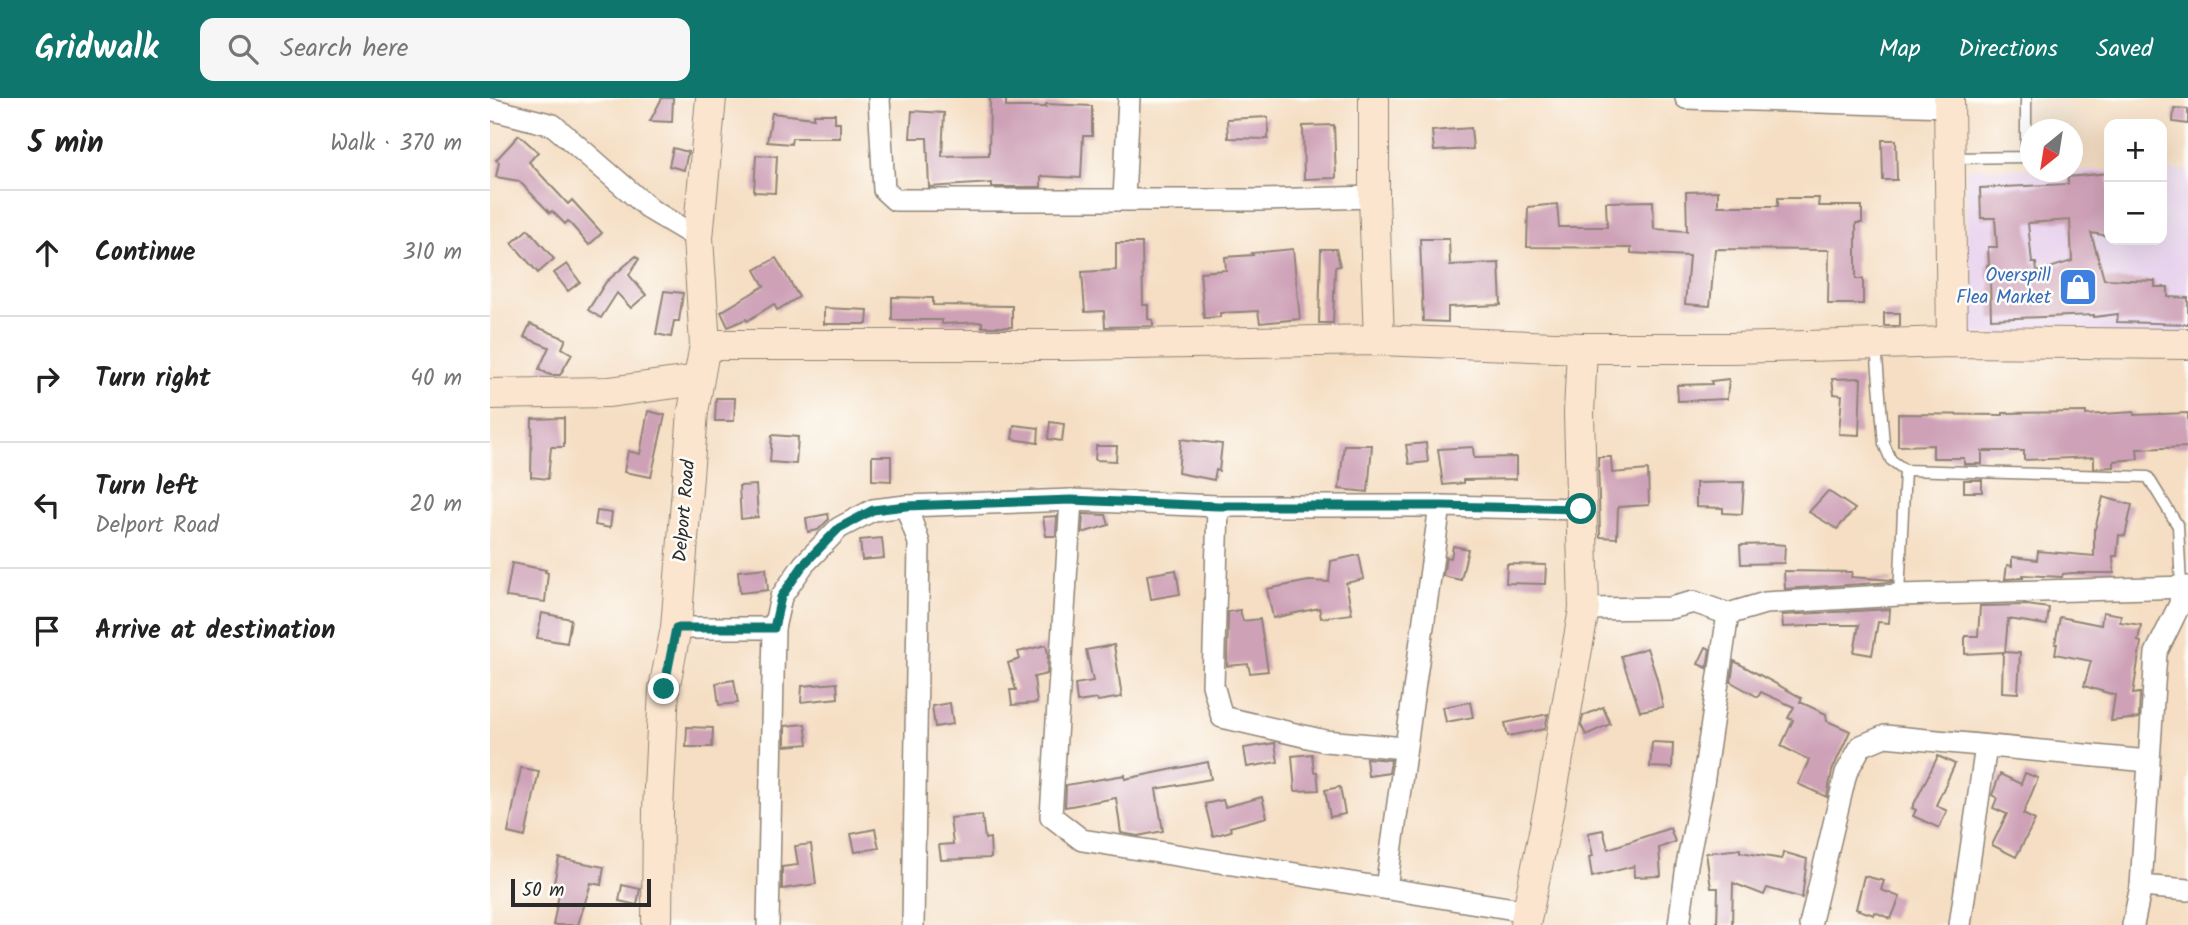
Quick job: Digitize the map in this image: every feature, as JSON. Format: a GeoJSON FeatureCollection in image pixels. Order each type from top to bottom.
{"type":"FeatureCollection","features":[{"type":"Feature","properties":{"kind":"street","name":"Delport Road"},"geometry":{"type":"LineString","coordinates":[[657,925],[658,808],[664,689],[676,628],[693,412],[705,345],[698,238],[711,98]]}},
{"type":"Feature","properties":{"kind":"street"},"geometry":{"type":"LineString","coordinates":[[879,98],[884,190],[895,201],[1374,197]]}},
{"type":"Feature","properties":{"kind":"street"},"geometry":{"type":"LineString","coordinates":[[1124,199],[1129,98]]}},
{"type":"Feature","properties":{"kind":"street"},"geometry":{"type":"LineString","coordinates":[[1374,98],[1379,340]]}},
{"type":"Feature","properties":{"kind":"street"},"geometry":{"type":"LineString","coordinates":[[1686,98],[1949,102],[1952,342]]}},
{"type":"Feature","properties":{"kind":"street"},"geometry":{"type":"LineString","coordinates":[[490,109],[553,125],[652,211],[698,238]]}},
{"type":"Feature","properties":{"kind":"street"},"geometry":{"type":"LineString","coordinates":[[705,345],[1070,345],[1379,340],[1583,348],[1876,346],[1952,342],[2188,344]]}},
{"type":"Feature","properties":{"kind":"street"},"geometry":{"type":"LineString","coordinates":[[1071,500],[1051,816],[1082,840],[1387,888],[1526,918],[1550,803],[1584,610],[1579,413],[1583,348]]}},
{"type":"Feature","properties":{"kind":"street"},"geometry":{"type":"LineString","coordinates":[[490,394],[609,392],[698,380]]}},
{"type":"Feature","properties":{"kind":"street"},"geometry":{"type":"LineString","coordinates":[[768,925],[774,628],[781,597],[804,564],[839,528],[873,510],[906,506],[1071,500],[1218,506],[1581,509]]}},
{"type":"Feature","properties":{"kind":"street"},"geometry":{"type":"LineString","coordinates":[[906,506],[919,543],[914,925]]}},
{"type":"Feature","properties":{"kind":"street"},"geometry":{"type":"LineString","coordinates":[[1218,506],[1213,685],[1222,717],[1325,741],[1405,748]]}},
{"type":"Feature","properties":{"kind":"street"},"geometry":{"type":"LineString","coordinates":[[1387,888],[1440,506]]}},
{"type":"Feature","properties":{"kind":"street"},"geometry":{"type":"LineString","coordinates":[[1584,610],[1670,608],[1694,602],[1728,614],[1765,603],[1899,595],[2184,587],[2180,604],[2156,653],[2141,886],[2133,925]]}},
{"type":"Feature","properties":{"kind":"street"},"geometry":{"type":"LineString","coordinates":[[1679,925],[1728,614]]}},
{"type":"Feature","properties":{"kind":"street"},"geometry":{"type":"LineString","coordinates":[[676,628],[774,628]]}},
{"type":"Feature","properties":{"kind":"street"},"geometry":{"type":"LineString","coordinates":[[1810,925],[1846,774],[1861,746],[1885,736],[2148,761]]}},
{"type":"Feature","properties":{"kind":"street"},"geometry":{"type":"LineString","coordinates":[[1961,925],[1986,746]]}},
{"type":"Feature","properties":{"kind":"street"},"geometry":{"type":"LineString","coordinates":[[2141,886],[2188,890]]}},
{"type":"Feature","properties":{"kind":"lane"},"geometry":{"type":"LineString","coordinates":[[1950,158],[2026,157],[2026,98]]}},
{"type":"Feature","properties":{"kind":"lane"},"geometry":{"type":"LineString","coordinates":[[1876,346],[1884,444],[1891,460],[1905,470],[2148,477],[2178,526],[2184,587]]}},
{"type":"Feature","properties":{"kind":"lane"},"geometry":{"type":"LineString","coordinates":[[1899,595],[1905,470]]}},
{"type":"Feature","properties":{"kind":"shaded area","name":"Overspill Flea Market"},"geometry":{"type":"Polygon","coordinates":[[[1966,168],[2020,169],[2020,182],[2083,182],[2083,171],[2104,170],[2104,245],[2167,245],[2167,170],[2188,171],[2188,338],[1968,335],[1966,168]]]}},
{"type":"Feature","properties":{"kind":"building"},"geometry":{"type":"Polygon","coordinates":[[[662,98],[673,98],[672,122],[650,121],[662,98]]]}},
{"type":"Feature","properties":{"kind":"building"},"geometry":{"type":"Polygon","coordinates":[[[990,98],[1006,98],[1006,107],[1046,107],[1046,104],[1092,106],[1092,136],[1083,136],[1081,178],[1041,176],[1041,187],[992,187],[992,183],[929,187],[927,138],[910,138],[912,111],[944,113],[942,156],[989,155],[990,98]]]}},
{"type":"Feature","properties":{"kind":"building"},"geometry":{"type":"Polygon","coordinates":[[[2174,108],[2188,109],[2188,124],[2173,122],[2174,108]]]}},
{"type":"Feature","properties":{"kind":"building"},"geometry":{"type":"Polygon","coordinates":[[[772,113],[814,118],[814,114],[835,114],[835,122],[840,122],[840,138],[792,138],[791,144],[767,142],[772,113]]]}},
{"type":"Feature","properties":{"kind":"building"},"geometry":{"type":"Polygon","coordinates":[[[1268,117],[1268,139],[1228,138],[1227,119],[1268,117]]]}},
{"type":"Feature","properties":{"kind":"building"},"geometry":{"type":"Polygon","coordinates":[[[1334,125],[1336,178],[1304,179],[1303,126],[1334,125]]]}},
{"type":"Feature","properties":{"kind":"building"},"geometry":{"type":"Polygon","coordinates":[[[1471,128],[1473,149],[1434,151],[1432,131],[1471,128]]]}},
{"type":"Feature","properties":{"kind":"building"},"geometry":{"type":"Polygon","coordinates":[[[519,135],[538,152],[529,162],[568,204],[572,200],[602,233],[589,245],[568,221],[565,224],[552,211],[550,213],[519,181],[496,177],[499,162],[496,160],[519,135]]]}},
{"type":"Feature","properties":{"kind":"building"},"geometry":{"type":"Polygon","coordinates":[[[1882,140],[1896,140],[1897,180],[1883,180],[1882,140]]]}},
{"type":"Feature","properties":{"kind":"building"},"geometry":{"type":"Polygon","coordinates":[[[673,148],[688,152],[684,170],[669,166],[673,148]]]}},
{"type":"Feature","properties":{"kind":"building"},"geometry":{"type":"Polygon","coordinates":[[[756,155],[777,156],[775,193],[754,192],[756,155]]]}},
{"type":"Feature","properties":{"kind":"building"},"geometry":{"type":"Polygon","coordinates":[[[2104,173],[2104,235],[2091,233],[2104,279],[2155,281],[2155,287],[2168,287],[2168,297],[2188,298],[2188,324],[2117,322],[2118,314],[1991,319],[1987,265],[1988,247],[1997,247],[1995,218],[1981,218],[1980,188],[2083,182],[2083,176],[2104,173]],[[2070,220],[2028,223],[2032,263],[2036,263],[2037,272],[2072,261],[2070,220]]]}},
{"type":"Feature","properties":{"kind":"building"},"geometry":{"type":"Polygon","coordinates":[[[1718,191],[1718,206],[1778,206],[1778,198],[1819,198],[1818,206],[1862,206],[1862,223],[1856,223],[1856,279],[1863,279],[1863,304],[1828,304],[1829,250],[1715,249],[1710,306],[1685,304],[1689,256],[1631,253],[1631,248],[1527,247],[1528,207],[1557,204],[1559,227],[1607,227],[1606,202],[1653,201],[1654,229],[1687,231],[1686,192],[1718,191]]]}},
{"type":"Feature","properties":{"kind":"building"},"geometry":{"type":"Polygon","coordinates":[[[528,229],[554,259],[538,273],[512,243],[528,229]]]}},
{"type":"Feature","properties":{"kind":"building"},"geometry":{"type":"Polygon","coordinates":[[[1420,239],[1449,239],[1450,265],[1499,263],[1501,305],[1448,307],[1448,322],[1423,321],[1420,239]]]}},
{"type":"Feature","properties":{"kind":"building"},"geometry":{"type":"Polygon","coordinates":[[[1116,243],[1142,243],[1143,305],[1148,305],[1148,319],[1153,320],[1153,326],[1105,327],[1104,311],[1085,312],[1082,272],[1116,270],[1116,243]]]}},
{"type":"Feature","properties":{"kind":"building"},"geometry":{"type":"Polygon","coordinates":[[[1293,249],[1300,319],[1260,323],[1258,311],[1220,313],[1220,317],[1204,318],[1200,272],[1226,270],[1225,257],[1293,249]]]}},
{"type":"Feature","properties":{"kind":"building"},"geometry":{"type":"Polygon","coordinates":[[[1321,249],[1336,249],[1340,266],[1335,267],[1333,323],[1319,323],[1321,249]]]}},
{"type":"Feature","properties":{"kind":"building"},"geometry":{"type":"Polygon","coordinates":[[[636,256],[639,259],[629,275],[646,295],[631,308],[617,293],[601,318],[588,310],[606,282],[636,256]]]}},
{"type":"Feature","properties":{"kind":"building"},"geometry":{"type":"Polygon","coordinates":[[[776,258],[799,297],[777,310],[774,304],[747,321],[746,319],[728,327],[721,312],[764,286],[755,270],[776,258]]]}},
{"type":"Feature","properties":{"kind":"building"},"geometry":{"type":"Polygon","coordinates":[[[567,264],[580,282],[568,291],[554,273],[567,264]]]}},
{"type":"Feature","properties":{"kind":"building"},"geometry":{"type":"Polygon","coordinates":[[[664,291],[683,293],[679,321],[674,321],[671,337],[656,334],[664,291]]]}},
{"type":"Feature","properties":{"kind":"building"},"geometry":{"type":"Polygon","coordinates":[[[892,297],[933,298],[933,305],[1012,306],[1012,327],[982,327],[982,322],[942,324],[942,320],[892,320],[892,297]]]}},
{"type":"Feature","properties":{"kind":"building"},"geometry":{"type":"Polygon","coordinates":[[[824,308],[868,310],[867,324],[824,324],[824,308]]]}},
{"type":"Feature","properties":{"kind":"building"},"geometry":{"type":"Polygon","coordinates":[[[1884,313],[1900,313],[1900,326],[1884,326],[1884,313]]]}},
{"type":"Feature","properties":{"kind":"building"},"geometry":{"type":"Polygon","coordinates":[[[530,324],[566,339],[562,348],[572,354],[560,375],[550,375],[539,369],[549,347],[524,337],[530,324]]]}},
{"type":"Feature","properties":{"kind":"building"},"geometry":{"type":"Polygon","coordinates":[[[1861,378],[1859,435],[1839,434],[1842,395],[1834,394],[1832,379],[1861,378]]]}},
{"type":"Feature","properties":{"kind":"building"},"geometry":{"type":"Polygon","coordinates":[[[1729,379],[1727,399],[1678,401],[1677,385],[1712,384],[1711,381],[1729,379]]]}},
{"type":"Feature","properties":{"kind":"building"},"geometry":{"type":"Polygon","coordinates":[[[716,398],[735,398],[734,421],[715,421],[716,398]]]}},
{"type":"Feature","properties":{"kind":"building"},"geometry":{"type":"Polygon","coordinates":[[[648,411],[665,415],[651,477],[624,472],[628,451],[640,454],[648,411]]]}},
{"type":"Feature","properties":{"kind":"building"},"geometry":{"type":"Polygon","coordinates":[[[2086,412],[2086,415],[2188,413],[2188,447],[2137,449],[2138,459],[2114,461],[2114,467],[2094,468],[2094,457],[2024,460],[2024,451],[1982,451],[1982,464],[1964,464],[1964,458],[1933,458],[1933,445],[1898,446],[1898,414],[2003,415],[2086,412]]]}},
{"type":"Feature","properties":{"kind":"building"},"geometry":{"type":"Polygon","coordinates":[[[564,418],[564,447],[551,447],[548,479],[531,477],[532,419],[564,418]]]}},
{"type":"Feature","properties":{"kind":"building"},"geometry":{"type":"Polygon","coordinates":[[[1050,422],[1064,424],[1062,441],[1048,439],[1050,422]]]}},
{"type":"Feature","properties":{"kind":"building"},"geometry":{"type":"Polygon","coordinates":[[[1014,425],[1039,428],[1038,443],[1012,439],[1014,425]]]}},
{"type":"Feature","properties":{"kind":"building"},"geometry":{"type":"Polygon","coordinates":[[[772,435],[798,437],[796,464],[770,462],[772,435]]]}},
{"type":"Feature","properties":{"kind":"building"},"geometry":{"type":"Polygon","coordinates":[[[1181,439],[1222,444],[1219,471],[1216,470],[1214,480],[1178,473],[1181,439]]]}},
{"type":"Feature","properties":{"kind":"building"},"geometry":{"type":"Polygon","coordinates":[[[1426,443],[1428,462],[1409,464],[1406,445],[1426,443]]]}},
{"type":"Feature","properties":{"kind":"building"},"geometry":{"type":"Polygon","coordinates":[[[1344,445],[1372,445],[1368,492],[1339,489],[1344,445]]]}},
{"type":"Feature","properties":{"kind":"building"},"geometry":{"type":"Polygon","coordinates":[[[1096,446],[1117,446],[1116,461],[1095,460],[1096,446]]]}},
{"type":"Feature","properties":{"kind":"building"},"geometry":{"type":"Polygon","coordinates":[[[1473,447],[1474,458],[1516,457],[1516,479],[1463,480],[1463,483],[1443,485],[1438,449],[1473,447]]]}},
{"type":"Feature","properties":{"kind":"building"},"geometry":{"type":"Polygon","coordinates":[[[872,456],[891,456],[891,481],[872,480],[872,456]]]}},
{"type":"Feature","properties":{"kind":"building"},"geometry":{"type":"Polygon","coordinates":[[[1598,457],[1611,457],[1612,473],[1648,470],[1649,505],[1618,507],[1617,538],[1600,537],[1598,457]]]}},
{"type":"Feature","properties":{"kind":"building"},"geometry":{"type":"Polygon","coordinates":[[[1964,480],[1982,480],[1982,492],[1964,492],[1964,480]]]}},
{"type":"Feature","properties":{"kind":"building"},"geometry":{"type":"Polygon","coordinates":[[[1744,482],[1742,514],[1723,513],[1723,508],[1696,507],[1696,483],[1744,482]]]}},
{"type":"Feature","properties":{"kind":"building"},"geometry":{"type":"Polygon","coordinates":[[[756,485],[758,517],[741,519],[739,486],[756,485]]]}},
{"type":"Feature","properties":{"kind":"building"},"geometry":{"type":"Polygon","coordinates":[[[1828,491],[1855,509],[1837,529],[1809,512],[1828,491]]]}},
{"type":"Feature","properties":{"kind":"building"},"geometry":{"type":"Polygon","coordinates":[[[2103,497],[2132,505],[2125,536],[2119,535],[2117,556],[2113,556],[2114,573],[2072,573],[2063,574],[2062,577],[2023,575],[2023,578],[2005,579],[2007,565],[2012,566],[2012,557],[2037,560],[2038,551],[2094,556],[2094,529],[2103,497]]]}},
{"type":"Feature","properties":{"kind":"building"},"geometry":{"type":"Polygon","coordinates":[[[597,511],[612,513],[610,528],[595,525],[597,511]]]}},
{"type":"Feature","properties":{"kind":"building"},"geometry":{"type":"Polygon","coordinates":[[[828,514],[829,519],[818,530],[808,532],[806,518],[828,514]]]}},
{"type":"Feature","properties":{"kind":"building"},"geometry":{"type":"Polygon","coordinates":[[[1083,514],[1106,515],[1109,525],[1082,533],[1083,514]]]}},
{"type":"Feature","properties":{"kind":"building"},"geometry":{"type":"Polygon","coordinates":[[[1057,516],[1056,536],[1046,536],[1043,517],[1057,516]]]}},
{"type":"Feature","properties":{"kind":"building"},"geometry":{"type":"Polygon","coordinates":[[[882,538],[884,558],[862,560],[860,540],[882,538]]]}},
{"type":"Feature","properties":{"kind":"building"},"geometry":{"type":"Polygon","coordinates":[[[1740,545],[1785,545],[1784,563],[1741,564],[1740,545]]]}},
{"type":"Feature","properties":{"kind":"building"},"geometry":{"type":"Polygon","coordinates":[[[1453,546],[1468,549],[1461,580],[1443,576],[1446,557],[1451,558],[1453,546]]]}},
{"type":"Feature","properties":{"kind":"building"},"geometry":{"type":"Polygon","coordinates":[[[1359,555],[1364,579],[1346,583],[1352,614],[1321,618],[1319,608],[1273,618],[1267,589],[1309,581],[1329,582],[1331,561],[1359,555]]]}},
{"type":"Feature","properties":{"kind":"building"},"geometry":{"type":"Polygon","coordinates":[[[512,563],[546,570],[545,602],[506,597],[512,563]]]}},
{"type":"Feature","properties":{"kind":"building"},"geometry":{"type":"Polygon","coordinates":[[[1507,564],[1546,565],[1545,584],[1506,583],[1507,564]]]}},
{"type":"Feature","properties":{"kind":"building"},"geometry":{"type":"Polygon","coordinates":[[[766,568],[768,590],[740,593],[738,571],[766,568]]]}},
{"type":"Feature","properties":{"kind":"building"},"geometry":{"type":"Polygon","coordinates":[[[1176,570],[1180,594],[1151,599],[1147,575],[1176,570]]]}},
{"type":"Feature","properties":{"kind":"building"},"geometry":{"type":"Polygon","coordinates":[[[1784,571],[1852,572],[1851,577],[1892,582],[1785,589],[1784,571]]]}},
{"type":"Feature","properties":{"kind":"building"},"geometry":{"type":"Polygon","coordinates":[[[2027,605],[2049,608],[2047,625],[2008,619],[2005,652],[1965,654],[1965,636],[1978,636],[1980,606],[2027,605]]]}},
{"type":"Feature","properties":{"kind":"building"},"geometry":{"type":"Polygon","coordinates":[[[1890,609],[1889,623],[1878,622],[1872,655],[1854,652],[1859,625],[1783,627],[1782,615],[1890,609]]]}},
{"type":"Feature","properties":{"kind":"building"},"geometry":{"type":"Polygon","coordinates":[[[1240,610],[1243,621],[1260,619],[1268,671],[1250,673],[1248,664],[1227,666],[1228,612],[1240,610]]]}},
{"type":"Feature","properties":{"kind":"building"},"geometry":{"type":"Polygon","coordinates":[[[2103,612],[2121,615],[2120,622],[2141,625],[2133,694],[2140,693],[2139,718],[2111,721],[2115,695],[2084,686],[2091,661],[2055,654],[2060,617],[2101,625],[2103,612]]]}},
{"type":"Feature","properties":{"kind":"building"},"geometry":{"type":"Polygon","coordinates":[[[542,613],[571,619],[567,643],[537,638],[542,613]]]}},
{"type":"Feature","properties":{"kind":"building"},"geometry":{"type":"Polygon","coordinates":[[[1046,645],[1047,674],[1034,677],[1037,703],[1012,705],[1010,690],[1016,690],[1008,663],[1020,659],[1018,652],[1046,645]]]}},
{"type":"Feature","properties":{"kind":"building"},"geometry":{"type":"Polygon","coordinates":[[[1114,645],[1122,697],[1077,702],[1075,684],[1093,681],[1086,650],[1114,645]]]}},
{"type":"Feature","properties":{"kind":"building"},"geometry":{"type":"Polygon","coordinates":[[[1706,647],[1710,649],[1707,668],[1698,664],[1706,647]]]}},
{"type":"Feature","properties":{"kind":"building"},"geometry":{"type":"Polygon","coordinates":[[[1647,648],[1663,707],[1640,711],[1621,656],[1647,648]]]}},
{"type":"Feature","properties":{"kind":"building"},"geometry":{"type":"Polygon","coordinates":[[[2003,652],[2020,653],[2018,693],[2002,692],[2003,652]]]}},
{"type":"Feature","properties":{"kind":"building"},"geometry":{"type":"Polygon","coordinates":[[[1734,661],[1802,698],[1800,702],[1826,714],[1827,721],[1850,731],[1832,771],[1827,797],[1798,784],[1809,760],[1781,746],[1793,720],[1788,718],[1794,707],[1761,692],[1758,697],[1731,682],[1734,661]]]}},
{"type":"Feature","properties":{"kind":"building"},"geometry":{"type":"Polygon","coordinates":[[[734,680],[738,703],[719,705],[716,683],[734,680]]]}},
{"type":"Feature","properties":{"kind":"building"},"geometry":{"type":"Polygon","coordinates":[[[837,683],[838,698],[801,702],[802,686],[837,683]]]}},
{"type":"Feature","properties":{"kind":"building"},"geometry":{"type":"Polygon","coordinates":[[[1470,702],[1473,717],[1446,722],[1443,707],[1470,702]]]}},
{"type":"Feature","properties":{"kind":"building"},"geometry":{"type":"Polygon","coordinates":[[[950,703],[953,724],[935,727],[932,706],[950,703]]]}},
{"type":"Feature","properties":{"kind":"building"},"geometry":{"type":"Polygon","coordinates":[[[1603,707],[1610,724],[1586,735],[1581,725],[1583,716],[1603,707]]]}},
{"type":"Feature","properties":{"kind":"building"},"geometry":{"type":"Polygon","coordinates":[[[1548,714],[1545,729],[1508,736],[1505,723],[1548,714]]]}},
{"type":"Feature","properties":{"kind":"building"},"geometry":{"type":"Polygon","coordinates":[[[805,724],[808,744],[785,746],[785,726],[805,724]]]}},
{"type":"Feature","properties":{"kind":"building"},"geometry":{"type":"Polygon","coordinates":[[[687,727],[713,728],[712,747],[686,747],[687,727]]]}},
{"type":"Feature","properties":{"kind":"building"},"geometry":{"type":"Polygon","coordinates":[[[1652,742],[1673,743],[1672,768],[1650,767],[1652,742]]]}},
{"type":"Feature","properties":{"kind":"building"},"geometry":{"type":"Polygon","coordinates":[[[1275,743],[1278,762],[1247,767],[1244,748],[1275,743]]]}},
{"type":"Feature","properties":{"kind":"building"},"geometry":{"type":"Polygon","coordinates":[[[1312,754],[1319,790],[1295,791],[1292,756],[1312,754]]]}},
{"type":"Feature","properties":{"kind":"building"},"geometry":{"type":"Polygon","coordinates":[[[1938,756],[1955,764],[1936,805],[1947,811],[1939,828],[1913,816],[1916,810],[1912,808],[1938,756]]]}},
{"type":"Feature","properties":{"kind":"building"},"geometry":{"type":"Polygon","coordinates":[[[1366,758],[1391,760],[1389,773],[1368,776],[1366,758]]]}},
{"type":"Feature","properties":{"kind":"building"},"geometry":{"type":"Polygon","coordinates":[[[1208,762],[1211,779],[1156,789],[1163,831],[1138,836],[1121,833],[1116,798],[1065,807],[1066,785],[1125,775],[1125,779],[1208,762]]]}},
{"type":"Feature","properties":{"kind":"building"},"geometry":{"type":"Polygon","coordinates":[[[521,768],[539,771],[525,837],[508,833],[521,768]]]}},
{"type":"Feature","properties":{"kind":"building"},"geometry":{"type":"Polygon","coordinates":[[[2025,773],[2038,778],[2023,814],[2035,820],[2016,857],[1992,845],[2007,814],[1993,808],[1997,798],[1992,795],[2000,774],[2021,784],[2025,773]]]}},
{"type":"Feature","properties":{"kind":"building"},"geometry":{"type":"Polygon","coordinates":[[[1340,787],[1345,814],[1330,817],[1325,790],[1340,787]]]}},
{"type":"Feature","properties":{"kind":"building"},"geometry":{"type":"Polygon","coordinates":[[[1262,797],[1267,817],[1230,827],[1231,831],[1213,836],[1205,804],[1223,800],[1225,807],[1262,797]]]}},
{"type":"Feature","properties":{"kind":"building"},"geometry":{"type":"Polygon","coordinates":[[[982,815],[985,839],[990,838],[991,858],[941,860],[939,845],[953,844],[950,818],[982,815]]]}},
{"type":"Feature","properties":{"kind":"building"},"geometry":{"type":"Polygon","coordinates":[[[1670,828],[1675,842],[1659,848],[1661,876],[1634,877],[1634,866],[1592,877],[1589,857],[1593,856],[1588,833],[1603,830],[1608,849],[1670,828]]]}},
{"type":"Feature","properties":{"kind":"building"},"geometry":{"type":"Polygon","coordinates":[[[875,829],[879,848],[855,852],[851,834],[875,829]]]}},
{"type":"Feature","properties":{"kind":"building"},"geometry":{"type":"Polygon","coordinates":[[[811,844],[816,884],[782,889],[782,867],[798,865],[795,846],[811,844]]]}},
{"type":"Feature","properties":{"kind":"building"},"geometry":{"type":"Polygon","coordinates":[[[1740,849],[1740,852],[1782,859],[1783,852],[1807,859],[1802,898],[1767,888],[1764,895],[1733,883],[1732,925],[1717,925],[1718,888],[1711,888],[1706,853],[1740,849]]]}},
{"type":"Feature","properties":{"kind":"building"},"geometry":{"type":"Polygon","coordinates":[[[559,858],[604,867],[601,885],[591,883],[578,925],[553,925],[561,884],[554,883],[559,858]]]}},
{"type":"Feature","properties":{"kind":"building"},"geometry":{"type":"Polygon","coordinates":[[[1864,876],[1884,881],[1881,890],[1900,897],[1891,919],[1875,912],[1874,915],[1856,909],[1864,876]]]}},
{"type":"Feature","properties":{"kind":"building"},"geometry":{"type":"Polygon","coordinates":[[[622,885],[640,889],[637,905],[619,901],[622,885]]]}},
{"type":"Feature","properties":{"kind":"place","name":"Overspill Flea Market"},"geometry":{"type":"Point","coordinates":[2078,287]}},
{"type":"Feature","properties":{"kind":"route"},"geometry":{"type":"LineString","coordinates":[[664,689],[676,628],[774,628],[781,597],[804,564],[839,528],[873,510],[906,506],[1071,500],[1218,506],[1581,509]]}}]}
